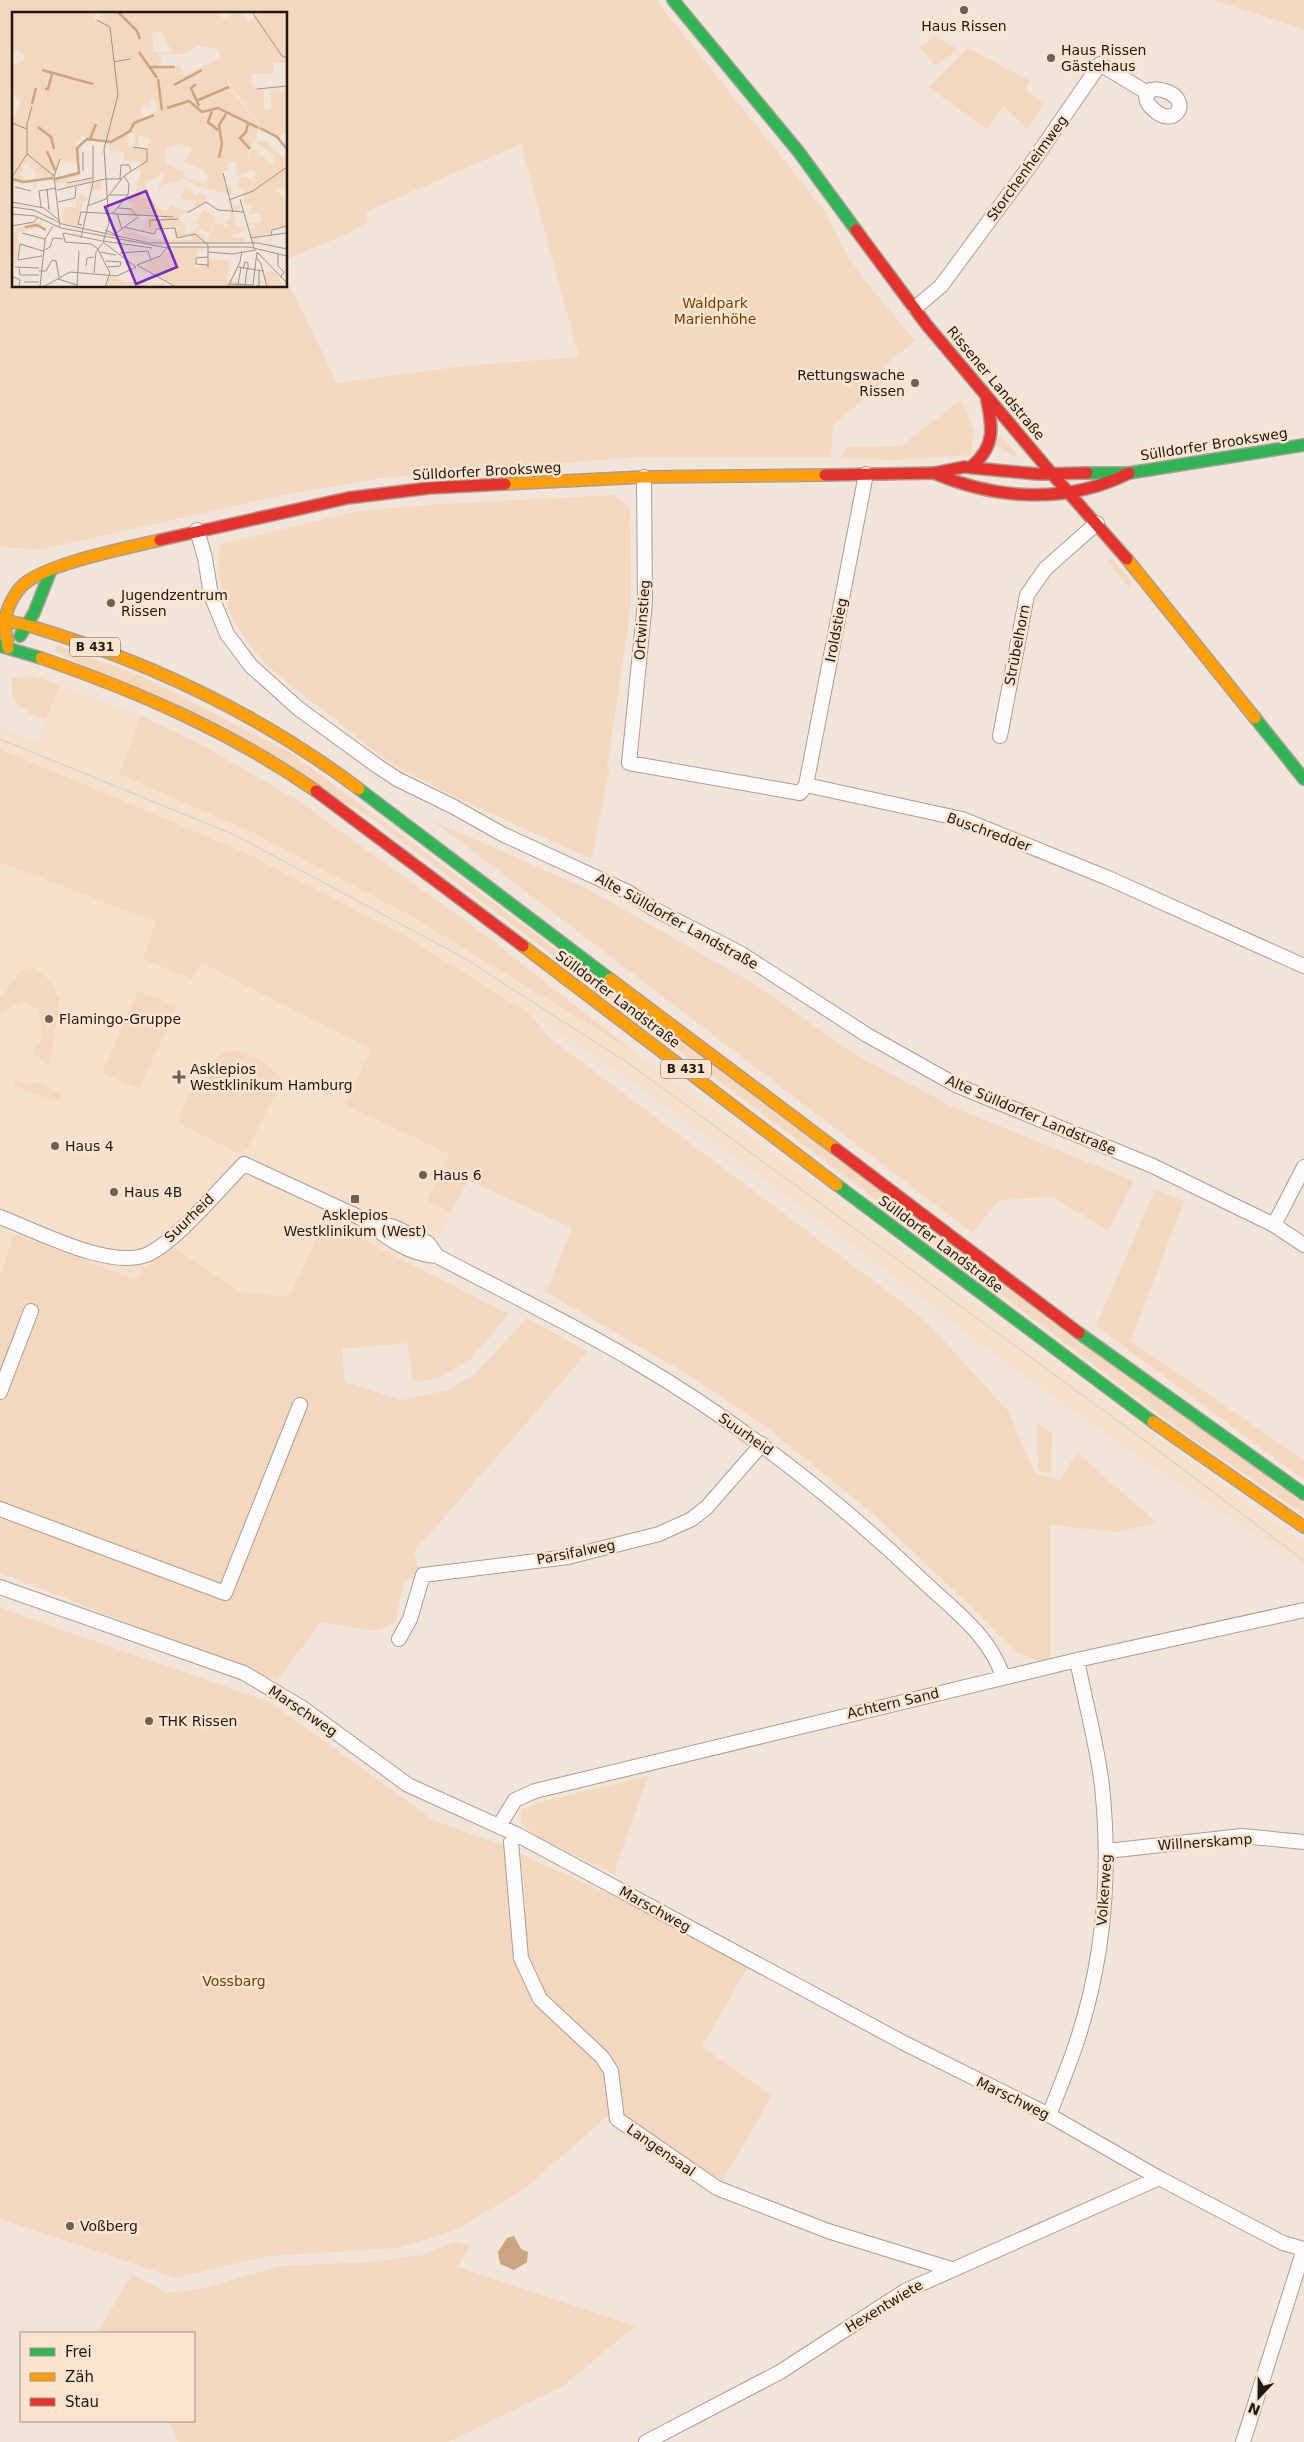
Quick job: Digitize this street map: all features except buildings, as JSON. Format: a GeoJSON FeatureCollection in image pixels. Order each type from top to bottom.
{"type":"FeatureCollection","features":[{"type":"Feature","properties":{"kind":"main road","name":"Rissener Landstraße"},"geometry":{"type":"LineString","coordinates":[[673,0],[798,152],[915,308],[986,396],[1053,475],[1097,523],[1304,779]]}},
{"type":"Feature","properties":{"kind":"main road"},"geometry":{"type":"LineString","coordinates":[[972,466],[982,460],[990,446],[990,422],[986,396]]}},
{"type":"Feature","properties":{"kind":"main road","name":"Sülldorfer Brooksweg"},"geometry":{"type":"LineString","coordinates":[[4,647],[2,619],[13,598],[24,584],[51,570],[197,530],[348,498],[429,488],[644,477],[934,473],[952,467],[972,466],[1053,475],[1112,470],[1129,473],[1304,445]]}},
{"type":"Feature","properties":{"kind":"main road","name":"Sülldorfer Brooksweg"},"geometry":{"type":"LineString","coordinates":[[934,473],[948,481],[969,487],[1028,495],[1094,490],[1116,482],[1129,473]]}},
{"type":"Feature","properties":{"kind":"main road"},"geometry":{"type":"LineString","coordinates":[[4,647],[30,626],[41,591],[51,570]]}},
{"type":"Feature","properties":{"kind":"main road","name":"Sülldorfer Landstraße"},"geometry":{"type":"LineString","coordinates":[[2,619],[30,626],[116,655],[200,691],[278,734],[342,776],[1111,1357],[1304,1494]]}},
{"type":"Feature","properties":{"kind":"main road","name":"Sülldorfer Landstraße"},"geometry":{"type":"LineString","coordinates":[[4,647],[41,658],[163,704],[231,737],[294,776],[379,836],[1024,1327],[1184,1444],[1304,1527]]}},
{"type":"Feature","properties":{"kind":"street","name":"Storchenheimweg"},"geometry":{"type":"LineString","coordinates":[[915,308],[941,286],[1029,167],[1100,64],[1146,92]]}},
{"type":"Feature","properties":{"kind":"street","name":"Iroldstieg"},"geometry":{"type":"LineString","coordinates":[[806,785],[866,474]]}},
{"type":"Feature","properties":{"kind":"street","name":"Ortwinstieg"},"geometry":{"type":"LineString","coordinates":[[629,763],[645,602],[644,477]]}},
{"type":"Feature","properties":{"kind":"street","name":"Strübelhorn"},"geometry":{"type":"LineString","coordinates":[[1000,736],[1027,595],[1045,569],[1097,523]]}},
{"type":"Feature","properties":{"kind":"street","name":"Alte Sülldorfer Landstraße"},"geometry":{"type":"LineString","coordinates":[[197,530],[205,558],[211,595],[227,634],[251,666],[299,709],[376,766],[502,834],[628,892],[662,913],[732,949],[867,1035],[956,1085],[1153,1166],[1274,1225],[1304,1245]]}},
{"type":"Feature","properties":{"kind":"street","name":"Buschredder"},"geometry":{"type":"LineString","coordinates":[[629,763],[800,793],[806,785],[962,819],[1108,878],[1304,966]]}},
{"type":"Feature","properties":{"kind":"street","name":"Suurheid"},"geometry":{"type":"LineString","coordinates":[[0,1217],[106,1257],[134,1258],[159,1247],[185,1224],[244,1164],[365,1220],[389,1239],[423,1255],[437,1256],[634,1360],[762,1444],[872,1532],[973,1627],[998,1661],[1003,1677]]}},
{"type":"Feature","properties":{"kind":"street"},"geometry":{"type":"LineString","coordinates":[[1274,1225],[1304,1167]]}},
{"type":"Feature","properties":{"kind":"street"},"geometry":{"type":"LineString","coordinates":[[0,1392],[31,1311]]}},
{"type":"Feature","properties":{"kind":"street"},"geometry":{"type":"LineString","coordinates":[[0,1509],[225,1593],[300,1404]]}},
{"type":"Feature","properties":{"kind":"street","name":"Parsifalweg"},"geometry":{"type":"LineString","coordinates":[[399,1639],[410,1619],[423,1575],[568,1557],[659,1534],[692,1519],[707,1507],[762,1444]]}},
{"type":"Feature","properties":{"kind":"street","name":"Marschweg"},"geometry":{"type":"LineString","coordinates":[[0,1587],[244,1673],[301,1707],[408,1785],[516,1834],[904,2043],[1049,2115],[1159,2178],[1283,2243],[1304,2249]]}},
{"type":"Feature","properties":{"kind":"street","name":"Achtern Sand"},"geometry":{"type":"LineString","coordinates":[[499,1826],[515,1800],[535,1791],[1003,1677],[1304,1610]]}},
{"type":"Feature","properties":{"kind":"street","name":"Volkerweg"},"geometry":{"type":"LineString","coordinates":[[1049,2115],[1077,2044],[1095,1972],[1104,1912],[1107,1850],[1102,1784],[1076,1660]]}},
{"type":"Feature","properties":{"kind":"street","name":"Langensaal"},"geometry":{"type":"LineString","coordinates":[[516,1834],[511,1842],[521,1958],[540,1999],[602,2057],[611,2071],[617,2119],[717,2188],[828,2231],[950,2269]]}},
{"type":"Feature","properties":{"kind":"street","name":"Willnerskamp"},"geometry":{"type":"LineString","coordinates":[[1107,1850],[1242,1836],[1304,1842]]}},
{"type":"Feature","properties":{"kind":"street","name":"Hexentwiete"},"geometry":{"type":"LineString","coordinates":[[646,2442],[780,2372],[905,2291],[950,2269],[1159,2178]]}},
{"type":"Feature","properties":{"kind":"street"},"geometry":{"type":"LineString","coordinates":[[1243,2442],[1304,2249]]}},
{"type":"Feature","properties":{"kind":"shaded area"},"geometry":{"type":"Polygon","coordinates":[[[60,685],[141,716],[119,774],[253,833],[411,916],[637,1054],[884,1235],[1021,1339],[1304,1544],[1304,1566],[1149,1464],[1003,1361],[859,1250],[627,1078],[530,1014],[402,934],[244,852],[0,749],[0,728],[37,743],[60,685]]]}},
{"type":"Feature","properties":{"kind":"shaded area","name":"Asklepios Westklinikum Hamburg"},"geometry":{"type":"Polygon","coordinates":[[[0,862],[157,922],[143,958],[200,963],[372,1049],[345,1105],[449,1154],[427,1201],[451,1213],[438,1239],[428,1234],[411,1264],[336,1226],[290,1324],[262,1327],[14,1234],[0,1275],[0,862]]]}},
{"type":"Feature","properties":{"kind":"shaded area"},"geometry":{"type":"Polygon","coordinates":[[[514,2236],[521,2249],[528,2252],[527,2262],[514,2270],[500,2264],[498,2252],[507,2238],[514,2236]]]}},
{"type":"Feature","properties":{"kind":"green space","name":"Waldpark Marienhöhe"},"geometry":{"type":"Polygon","coordinates":[[[0,0],[656,0],[824,210],[846,253],[864,279],[915,341],[884,367],[890,376],[833,426],[831,457],[638,457],[382,478],[288,494],[39,550],[0,547],[0,0]]]}},
{"type":"Feature","properties":{"kind":"green space"},"geometry":{"type":"Polygon","coordinates":[[[1212,0],[1304,0],[1304,29],[1212,0]]]}},
{"type":"Feature","properties":{"kind":"green space"},"geometry":{"type":"Polygon","coordinates":[[[934,36],[958,49],[936,66],[920,48],[934,36]]]}},
{"type":"Feature","properties":{"kind":"green space"},"geometry":{"type":"Polygon","coordinates":[[[968,48],[1030,81],[1026,90],[1045,103],[1027,129],[1003,106],[987,129],[928,87],[968,48]]]}},
{"type":"Feature","properties":{"kind":"green space"},"geometry":{"type":"Polygon","coordinates":[[[961,399],[974,430],[971,455],[895,460],[841,458],[844,450],[848,447],[901,446],[961,399]]]}},
{"type":"Feature","properties":{"kind":"green space"},"geometry":{"type":"Polygon","coordinates":[[[1000,435],[1017,454],[1014,457],[995,445],[1000,435]]]}},
{"type":"Feature","properties":{"kind":"green space"},"geometry":{"type":"Polygon","coordinates":[[[615,495],[630,508],[631,607],[607,766],[610,768],[591,859],[431,785],[389,761],[297,691],[265,663],[239,630],[229,611],[222,589],[218,561],[221,544],[358,511],[441,504],[615,495]]]}},
{"type":"Feature","properties":{"kind":"green space"},"geometry":{"type":"Polygon","coordinates":[[[1111,558],[1132,582],[1129,588],[1107,561],[1111,558]]]}},
{"type":"Feature","properties":{"kind":"green space"},"geometry":{"type":"Polygon","coordinates":[[[57,645],[139,675],[291,753],[1304,1504],[1304,1515],[1180,1430],[369,816],[55,651],[57,645]]]}},
{"type":"Feature","properties":{"kind":"green space"},"geometry":{"type":"Polygon","coordinates":[[[34,676],[60,685],[46,720],[24,710],[15,701],[13,695],[12,678],[34,676]]]}},
{"type":"Feature","properties":{"kind":"green space"},"geometry":{"type":"Polygon","coordinates":[[[141,716],[197,742],[299,801],[488,937],[637,1054],[411,916],[253,833],[119,774],[141,716]]]}},
{"type":"Feature","properties":{"kind":"green space"},"geometry":{"type":"Polygon","coordinates":[[[0,749],[244,852],[402,934],[530,1014],[550,1038],[923,1318],[1009,1412],[1035,1474],[1060,1480],[1077,1452],[1157,1523],[1117,1532],[1050,1525],[1050,1666],[1015,1652],[968,1604],[871,1512],[767,1428],[695,1379],[546,1292],[572,1228],[468,1180],[451,1213],[427,1201],[449,1154],[345,1105],[371,1049],[201,963],[193,979],[143,959],[156,922],[0,862],[0,749]]]}},
{"type":"Feature","properties":{"kind":"green space"},"geometry":{"type":"Polygon","coordinates":[[[433,821],[588,889],[756,985],[856,1055],[951,1106],[1134,1181],[1108,1231],[1053,1197],[999,1200],[972,1233],[433,821]]]}},
{"type":"Feature","properties":{"kind":"green space"},"geometry":{"type":"Polygon","coordinates":[[[34,968],[49,980],[60,999],[49,1068],[32,1051],[42,1040],[39,1010],[23,1001],[0,1013],[0,999],[21,970],[34,968]]]}},
{"type":"Feature","properties":{"kind":"green space"},"geometry":{"type":"Polygon","coordinates":[[[138,991],[177,1006],[139,1089],[102,1073],[138,991]]]}},
{"type":"Feature","properties":{"kind":"green space"},"geometry":{"type":"Polygon","coordinates":[[[234,1050],[255,1058],[268,1066],[274,1071],[281,1083],[248,1149],[238,1153],[180,1124],[179,1119],[187,1099],[207,1067],[224,1053],[234,1050]]]}},
{"type":"Feature","properties":{"kind":"green space"},"geometry":{"type":"Polygon","coordinates":[[[15,1080],[28,1084],[37,1082],[61,1093],[58,1102],[14,1086],[15,1080]]]}},
{"type":"Feature","properties":{"kind":"green space"},"geometry":{"type":"Polygon","coordinates":[[[1155,1190],[1184,1201],[1131,1341],[1304,1460],[1304,1480],[1096,1326],[1155,1190]]]}},
{"type":"Feature","properties":{"kind":"green space"},"geometry":{"type":"Polygon","coordinates":[[[323,1226],[336,1226],[509,1314],[471,1359],[441,1377],[413,1383],[407,1343],[342,1349],[345,1382],[402,1400],[448,1390],[475,1374],[527,1318],[588,1352],[414,1552],[419,1570],[403,1584],[396,1622],[376,1631],[321,1622],[277,1681],[0,1573],[0,1275],[14,1234],[137,1280],[143,1268],[172,1246],[241,1292],[289,1297],[323,1226]]]}},
{"type":"Feature","properties":{"kind":"green space"},"geometry":{"type":"Polygon","coordinates":[[[1037,1424],[1052,1433],[1051,1473],[1039,1472],[1037,1424]]]}},
{"type":"Feature","properties":{"kind":"green space","name":"Vossbarg"},"geometry":{"type":"Polygon","coordinates":[[[0,1608],[270,1702],[435,1821],[508,1847],[511,1912],[526,1907],[521,1854],[752,1960],[702,2046],[772,2096],[722,2181],[627,2120],[605,2118],[526,2188],[457,2229],[398,2248],[268,2256],[175,2278],[0,2219],[0,1608]]]}},
{"type":"Feature","properties":{"kind":"green space"},"geometry":{"type":"Polygon","coordinates":[[[648,1776],[614,1874],[539,1838],[521,1823],[521,1810],[536,1803],[648,1776]]]}},
{"type":"Feature","properties":{"kind":"green space"},"geometry":{"type":"Polygon","coordinates":[[[456,2241],[470,2246],[457,2267],[636,2326],[563,2386],[448,2442],[179,2442],[170,2425],[166,2422],[195,2422],[195,2332],[98,2332],[132,2274],[168,2293],[205,2288],[280,2266],[369,2262],[423,2255],[456,2241]]]}},
{"type":"Feature","properties":{"kind":"tram line"},"geometry":{"type":"LineString","coordinates":[[0,739],[235,835],[464,958],[631,1065],[1163,1454],[1304,1561]]}},
{"type":"Feature","properties":{"kind":"traffic: fast"},"geometry":{"type":"LineString","coordinates":[[673,0],[798,151],[856,230]]}},
{"type":"Feature","properties":{"kind":"traffic: fast"},"geometry":{"type":"LineString","coordinates":[[1087,473],[1129,473],[1304,445]]}},
{"type":"Feature","properties":{"kind":"traffic: fast"},"geometry":{"type":"LineString","coordinates":[[20,636],[34,613],[51,570]]}},
{"type":"Feature","properties":{"kind":"traffic: fast"},"geometry":{"type":"LineString","coordinates":[[0,646],[41,658]]}},
{"type":"Feature","properties":{"kind":"traffic: fast"},"geometry":{"type":"LineString","coordinates":[[1255,718],[1304,779]]}},
{"type":"Feature","properties":{"kind":"traffic: fast"},"geometry":{"type":"LineString","coordinates":[[359,789],[610,979]]}},
{"type":"Feature","properties":{"kind":"traffic: fast"},"geometry":{"type":"LineString","coordinates":[[837,1185],[1153,1422]]}},
{"type":"Feature","properties":{"kind":"traffic: fast"},"geometry":{"type":"LineString","coordinates":[[1079,1333],[1304,1494]]}},
{"type":"Feature","properties":{"kind":"traffic: slow"},"geometry":{"type":"LineString","coordinates":[[505,484],[644,477],[825,475]]}},
{"type":"Feature","properties":{"kind":"traffic: slow"},"geometry":{"type":"LineString","coordinates":[[8,648],[5,628],[7,611],[17,591],[24,584],[36,576],[69,563],[160,540]]}},
{"type":"Feature","properties":{"kind":"traffic: slow"},"geometry":{"type":"LineString","coordinates":[[1127,559],[1255,718]]}},
{"type":"Feature","properties":{"kind":"traffic: slow"},"geometry":{"type":"LineString","coordinates":[[0,619],[30,626]]}},
{"type":"Feature","properties":{"kind":"traffic: slow"},"geometry":{"type":"LineString","coordinates":[[30,626],[117,656],[160,673],[202,693],[283,737],[359,789]]}},
{"type":"Feature","properties":{"kind":"traffic: slow"},"geometry":{"type":"LineString","coordinates":[[41,658],[149,699],[183,715],[251,750],[316,791]]}},
{"type":"Feature","properties":{"kind":"traffic: slow"},"geometry":{"type":"LineString","coordinates":[[523,946],[837,1185]]}},
{"type":"Feature","properties":{"kind":"traffic: slow"},"geometry":{"type":"LineString","coordinates":[[610,979],[836,1149]]}},
{"type":"Feature","properties":{"kind":"traffic: slow"},"geometry":{"type":"LineString","coordinates":[[1153,1422],[1304,1527]]}},
{"type":"Feature","properties":{"kind":"traffic: jam"},"geometry":{"type":"LineString","coordinates":[[856,230],[926,324],[1053,475],[1127,559]]}},
{"type":"Feature","properties":{"kind":"traffic: jam"},"geometry":{"type":"LineString","coordinates":[[972,466],[986,450],[991,434],[986,396]]}},
{"type":"Feature","properties":{"kind":"traffic: jam"},"geometry":{"type":"LineString","coordinates":[[825,475],[934,473],[964,467],[1037,474],[1087,473]]}},
{"type":"Feature","properties":{"kind":"traffic: jam"},"geometry":{"type":"LineString","coordinates":[[934,473],[982,489],[1032,495],[1082,490],[1106,483],[1129,473]]}},
{"type":"Feature","properties":{"kind":"traffic: jam"},"geometry":{"type":"LineString","coordinates":[[160,540],[348,498],[429,488],[505,484]]}},
{"type":"Feature","properties":{"kind":"traffic: jam"},"geometry":{"type":"LineString","coordinates":[[316,791],[523,946]]}},
{"type":"Feature","properties":{"kind":"traffic: jam"},"geometry":{"type":"LineString","coordinates":[[836,1149],[1079,1333]]}},
{"type":"Feature","properties":{"kind":"place","name":"Haus Rissen"},"geometry":{"type":"Point","coordinates":[964,10]}},
{"type":"Feature","properties":{"kind":"place","name":"Haus Rissen Gästehaus"},"geometry":{"type":"Point","coordinates":[1051,58]}},
{"type":"Feature","properties":{"kind":"place","name":"Rettungswache Rissen"},"geometry":{"type":"Point","coordinates":[915,383]}},
{"type":"Feature","properties":{"kind":"place","name":"Jugendzentrum Rissen"},"geometry":{"type":"Point","coordinates":[111,603]}},
{"type":"Feature","properties":{"kind":"place","name":"Flamingo-Gruppe"},"geometry":{"type":"Point","coordinates":[49,1019]}},
{"type":"Feature","properties":{"kind":"place","name":"Asklepios Westklinikum Hamburg"},"geometry":{"type":"Point","coordinates":[179,1077]}},
{"type":"Feature","properties":{"kind":"place","name":"Haus 4"},"geometry":{"type":"Point","coordinates":[55,1146]}},
{"type":"Feature","properties":{"kind":"place","name":"Haus 6"},"geometry":{"type":"Point","coordinates":[423,1175]}},
{"type":"Feature","properties":{"kind":"place","name":"Haus 4B"},"geometry":{"type":"Point","coordinates":[114,1192]}},
{"type":"Feature","properties":{"kind":"place","name":"Asklepios Westklinikum (West)"},"geometry":{"type":"Point","coordinates":[355,1199]}},
{"type":"Feature","properties":{"kind":"place","name":"THK Rissen"},"geometry":{"type":"Point","coordinates":[149,1721]}},
{"type":"Feature","properties":{"kind":"place","name":"Voßberg"},"geometry":{"type":"Point","coordinates":[70,2226]}}]}
